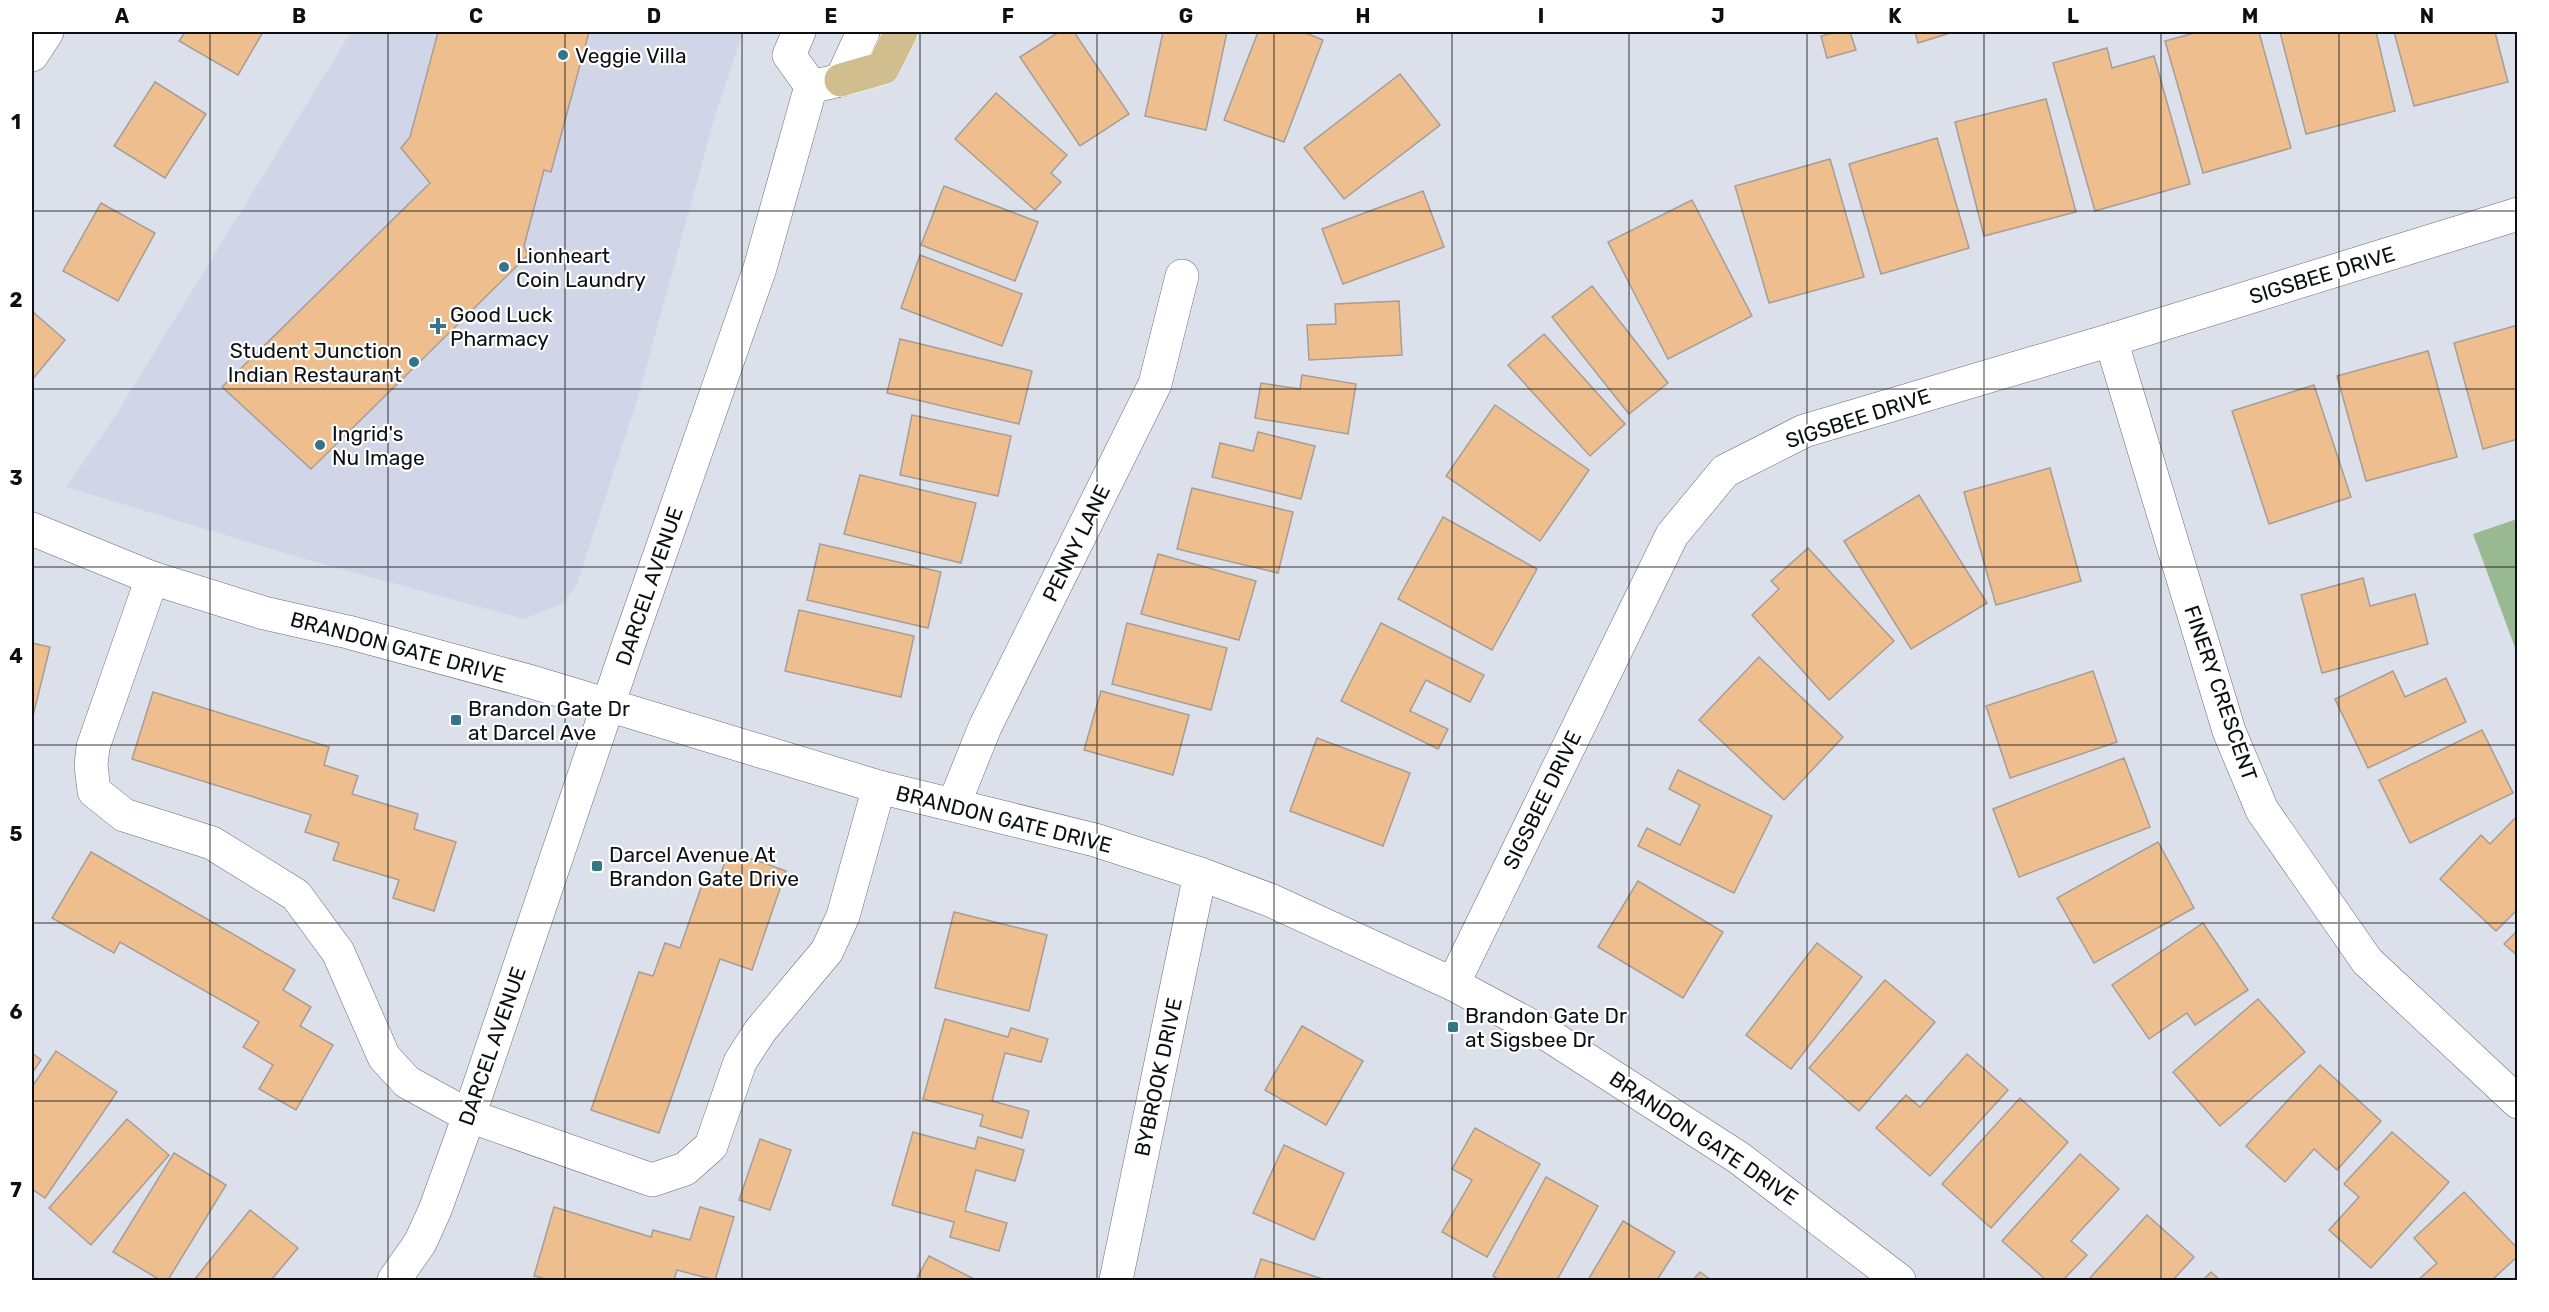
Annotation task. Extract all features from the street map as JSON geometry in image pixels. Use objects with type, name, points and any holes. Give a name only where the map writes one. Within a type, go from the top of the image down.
[{"type":"main road","points":[[826,83],[883,68],[901,32]]},
{"type":"street","points":[[32,54],[47,32]]},
{"type":"street","points":[[799,32],[789,55],[826,83]]},
{"type":"street","name":"DARCEL AVENUE","points":[[394,1281],[420,1243],[435,1210],[469,1116],[608,705],[826,83],[863,32]]},
{"type":"street","name":"SIGSBEE DRIVE","points":[[1453,984],[1672,535],[1725,471],[1804,431],[2111,340],[2517,214]]},
{"type":"street","name":"PENNY LANE","points":[[954,804],[985,727],[1155,384],[1182,276]]},
{"type":"street","name":"FINERY CRESCENT","points":[[2111,340],[2229,731],[2262,810],[2367,961],[2517,1102]]},
{"type":"street","name":"BRANDON GATE DRIVE","points":[[32,529],[152,578],[264,613],[348,632],[532,682],[879,787],[1095,840],[1200,874],[1270,900],[1453,984],[1550,1036],[1739,1158],[1899,1281]]},
{"type":"street","points":[[152,578],[93,747],[91,765],[94,791],[124,815],[212,843],[296,895],[338,952],[384,1057],[407,1082],[469,1116],[652,1180],[686,1169],[711,1146],[740,1062],[760,1031],[827,951],[843,916],[879,787]]},
{"type":"street","name":"BYBROOK DRIVE","points":[[1116,1281],[1200,874]]},
{"type":"shaded area","points":[[351,32],[743,32],[715,116],[638,397],[577,584],[563,603],[524,619],[301,558],[66,487],[116,415]]},
{"type":"green space","points":[[2518,519],[2517,653],[2473,534]]},
{"type":"building","points":[[185,32],[263,32],[238,75],[179,41]]},
{"type":"building","points":[[438,32],[589,32],[551,172],[544,170],[524,246],[528,255],[311,469],[222,387],[430,183],[401,148],[410,137]]},
{"type":"building","points":[[1059,32],[1074,32],[1129,114],[1080,146],[1020,57]]},
{"type":"building","points":[[1163,32],[1227,32],[1206,130],[1145,116]]},
{"type":"building","points":[[1258,32],[1303,32],[1323,40],[1284,142],[1224,120]]},
{"type":"building","points":[[1850,32],[1856,50],[1827,58],[1821,36]]},
{"type":"building","points":[[1915,32],[1946,32],[1947,34],[1918,43]]},
{"type":"building","points":[[2198,32],[2259,32],[2291,148],[2203,173],[2165,41]]},
{"type":"building","points":[[2280,32],[2376,32],[2395,111],[2306,134]]},
{"type":"building","points":[[2394,32],[2495,32],[2508,82],[2414,106]]},
{"type":"building","points":[[2107,48],[2112,68],[2154,56],[2190,184],[2095,211],[2053,63]]},
{"type":"building","points":[[1400,74],[1440,125],[1344,199],[1304,148]]},
{"type":"building","points":[[155,82],[206,114],[165,178],[114,146]]},
{"type":"building","points":[[996,93],[1067,155],[1051,173],[1061,182],[1035,210],[955,139]]},
{"type":"building","points":[[2046,99],[2076,212],[1984,236],[1955,122]]},
{"type":"building","points":[[1937,138],[1969,248],[1881,274],[1849,164]]},
{"type":"building","points":[[1830,159],[1864,277],[1769,303],[1735,186]]},
{"type":"building","points":[[944,186],[1038,222],[1015,281],[921,245]]},
{"type":"building","points":[[1423,191],[1444,247],[1343,284],[1322,229]]},
{"type":"building","points":[[1692,200],[1752,316],[1668,359],[1608,242]]},
{"type":"building","points":[[101,203],[155,233],[118,301],[63,271]]},
{"type":"building","points":[[920,255],[1022,294],[1002,346],[901,308]]},
{"type":"building","points":[[1592,286],[1668,383],[1629,414],[1552,317]]},
{"type":"building","points":[[1399,301],[1402,355],[1309,360],[1307,325],[1336,324],[1335,304]]},
{"type":"building","points":[[32,311],[65,340],[32,380]]},
{"type":"building","points":[[2518,325],[2518,439],[2483,449],[2454,343]]},
{"type":"building","points":[[1544,334],[1625,424],[1590,456],[1508,365]]},
{"type":"building","points":[[900,339],[1032,371],[1019,424],[887,393]]},
{"type":"building","points":[[2428,351],[2457,457],[2366,481],[2337,376]]},
{"type":"building","points":[[1302,375],[1356,384],[1348,434],[1255,418],[1261,383],[1300,389]]},
{"type":"building","points":[[2314,385],[2351,497],[2269,524],[2232,411]]},
{"type":"building","points":[[1495,405],[1589,470],[1540,541],[1446,476]]},
{"type":"building","points":[[912,415],[1011,436],[998,496],[900,475]]},
{"type":"building","points":[[1258,432],[1315,446],[1301,499],[1212,477],[1220,443],[1253,451]]},
{"type":"building","points":[[2050,468],[2081,581],[1996,605],[1964,492]]},
{"type":"building","points":[[860,475],[976,503],[961,563],[844,534]]},
{"type":"building","points":[[1192,488],[1293,512],[1278,573],[1177,549]]},
{"type":"building","points":[[1919,495],[1987,603],[1911,649],[1844,541]]},
{"type":"building","points":[[1443,517],[1537,569],[1492,650],[1398,599]]},
{"type":"building","points":[[820,544],[941,572],[928,628],[807,600]]},
{"type":"building","points":[[1808,548],[1894,641],[1829,700],[1752,615],[1779,589],[1771,581]]},
{"type":"building","points":[[1158,554],[1256,581],[1239,640],[1141,614]]},
{"type":"building","points":[[2363,578],[2370,606],[2415,594],[2428,644],[2322,673],[2301,595]]},
{"type":"building","points":[[799,610],[914,636],[901,697],[785,671]]},
{"type":"building","points":[[1127,623],[1227,648],[1211,710],[1112,684]]},
{"type":"building","points":[[1381,623],[1484,675],[1470,702],[1426,680],[1410,711],[1448,729],[1438,749],[1341,701]]},
{"type":"building","points":[[32,643],[50,647],[32,720]]},
{"type":"building","points":[[1759,657],[1843,737],[1784,800],[1699,720]]},
{"type":"building","points":[[2093,671],[2117,742],[2010,778],[1986,706]]},
{"type":"building","points":[[2393,671],[2405,697],[2446,678],[2466,722],[2368,768],[2335,699]]},
{"type":"building","points":[[1101,691],[1189,715],[1173,775],[1084,750]]},
{"type":"building","points":[[153,692],[329,747],[324,765],[358,776],[352,794],[418,814],[414,829],[456,842],[434,911],[393,898],[399,880],[333,860],[339,843],[305,832],[311,815],[132,759]]},
{"type":"building","points":[[2482,730],[2513,793],[2410,843],[2379,780]]},
{"type":"building","points":[[1317,738],[1410,773],[1383,846],[1290,811]]},
{"type":"building","points":[[2124,758],[2150,827],[2019,877],[1993,809]]},
{"type":"building","points":[[1678,770],[1772,816],[1734,893],[1638,846],[1647,828],[1680,845],[1700,805],[1669,789]]},
{"type":"building","points":[[2518,815],[2518,909],[2496,931],[2440,879],[2481,835],[2490,844]]},
{"type":"building","points":[[2158,842],[2194,908],[2094,963],[2057,898]]},
{"type":"building","points":[[729,851],[786,871],[752,970],[720,959],[659,1133],[591,1110],[639,972],[653,976],[665,943],[680,948],[703,882],[716,886]]},
{"type":"building","points":[[91,852],[295,970],[283,990],[311,1007],[300,1026],[333,1045],[296,1110],[259,1089],[273,1065],[243,1047],[259,1022],[120,942],[114,953],[52,918]]},
{"type":"building","points":[[1638,881],[1723,932],[1683,998],[1598,947]]},
{"type":"building","points":[[954,912],[1047,935],[1029,1011],[935,988]]},
{"type":"building","points":[[2203,923],[2248,990],[2195,1025],[2187,1013],[2149,1039],[2112,985]]},
{"type":"building","points":[[2518,930],[2518,956],[2504,944]]},
{"type":"building","points":[[1817,943],[1862,977],[1791,1069],[1746,1035]]},
{"type":"building","points":[[1885,980],[1935,1022],[1859,1111],[1809,1068]]},
{"type":"building","points":[[2258,999],[2305,1052],[2220,1126],[2173,1072]]},
{"type":"building","points":[[945,1019],[1008,1037],[1011,1028],[1048,1039],[1041,1062],[1005,1053],[992,1101],[1029,1111],[1022,1138],[980,1126],[983,1115],[923,1099]]},
{"type":"building","points":[[1302,1026],[1363,1061],[1326,1125],[1265,1090]]},
{"type":"building","points":[[56,1051],[117,1092],[45,1198],[32,1189],[32,1087]]},
{"type":"building","points":[[32,1053],[41,1060],[32,1073]]},
{"type":"building","points":[[1967,1054],[2008,1090],[1930,1176],[1876,1128],[1906,1095],[1920,1107]]},
{"type":"building","points":[[2320,1065],[2381,1121],[2337,1170],[2314,1149],[2285,1182],[2246,1146]]},
{"type":"building","points":[[2020,1098],[2068,1142],[1991,1228],[1942,1184]]},
{"type":"building","points":[[127,1119],[169,1155],[91,1245],[49,1208]]},
{"type":"building","points":[[1475,1128],[1540,1164],[1487,1257],[1442,1232],[1472,1180],[1452,1169]]},
{"type":"building","points":[[913,1132],[975,1149],[978,1137],[1024,1150],[1015,1181],[976,1170],[965,1211],[1007,1223],[999,1251],[950,1237],[954,1222],[892,1205]]},
{"type":"building","points":[[2392,1132],[2449,1182],[2371,1268],[2329,1230],[2359,1197],[2344,1184]]},
{"type":"building","points":[[760,1139],[791,1150],[770,1210],[739,1200]]},
{"type":"building","points":[[1284,1145],[1344,1173],[1314,1240],[1253,1213]]},
{"type":"building","points":[[174,1153],[226,1185],[168,1280],[160,1280],[113,1252]]},
{"type":"building","points":[[2080,1154],[2119,1189],[2071,1241],[2087,1255],[2063,1280],[2046,1280],[2002,1241]]},
{"type":"building","points":[[1546,1177],[1598,1206],[1557,1280],[1500,1280],[1493,1276]]},
{"type":"building","points":[[2464,1192],[2518,1249],[2518,1256],[2492,1280],[2418,1280],[2437,1263],[2414,1238]]},
{"type":"building","points":[[554,1207],[651,1237],[653,1230],[690,1240],[700,1207],[734,1217],[715,1280],[677,1270],[674,1280],[550,1280],[534,1276]]},
{"type":"building","points":[[250,1210],[298,1248],[271,1280],[194,1280]]},
{"type":"building","points":[[2147,1215],[2194,1257],[2173,1280],[2088,1280]]},
{"type":"building","points":[[1623,1221],[1675,1252],[1657,1280],[1588,1280]]},
{"type":"building","points":[[929,1256],[976,1280],[916,1280]]},
{"type":"building","points":[[1261,1259],[1326,1280],[1254,1280]]},
{"type":"building","points":[[1700,1272],[1711,1280],[1693,1280]]},
{"type":"building","points":[[2211,1272],[2220,1280],[2203,1280]]},
{"type":"place","name":"Veggie Villa","points":[[563,55]]},
{"type":"place","name":"Lionheart Coin Laundry","points":[[504,267]]},
{"type":"place","name":"Good Luck Pharmacy","points":[[438,326]]},
{"type":"place","name":"Student Junction Indian Restaurant","points":[[414,362]]},
{"type":"place","name":"Ingrid's Nu Image","points":[[320,445]]},
{"type":"place","name":"Brandon Gate Dr at Darcel Ave","points":[[456,720]]},
{"type":"place","name":"Darcel Avenue At Brandon Gate Drive","points":[[597,866]]},
{"type":"place","name":"Brandon Gate Dr at Sigsbee Dr","points":[[1453,1027]]}]
